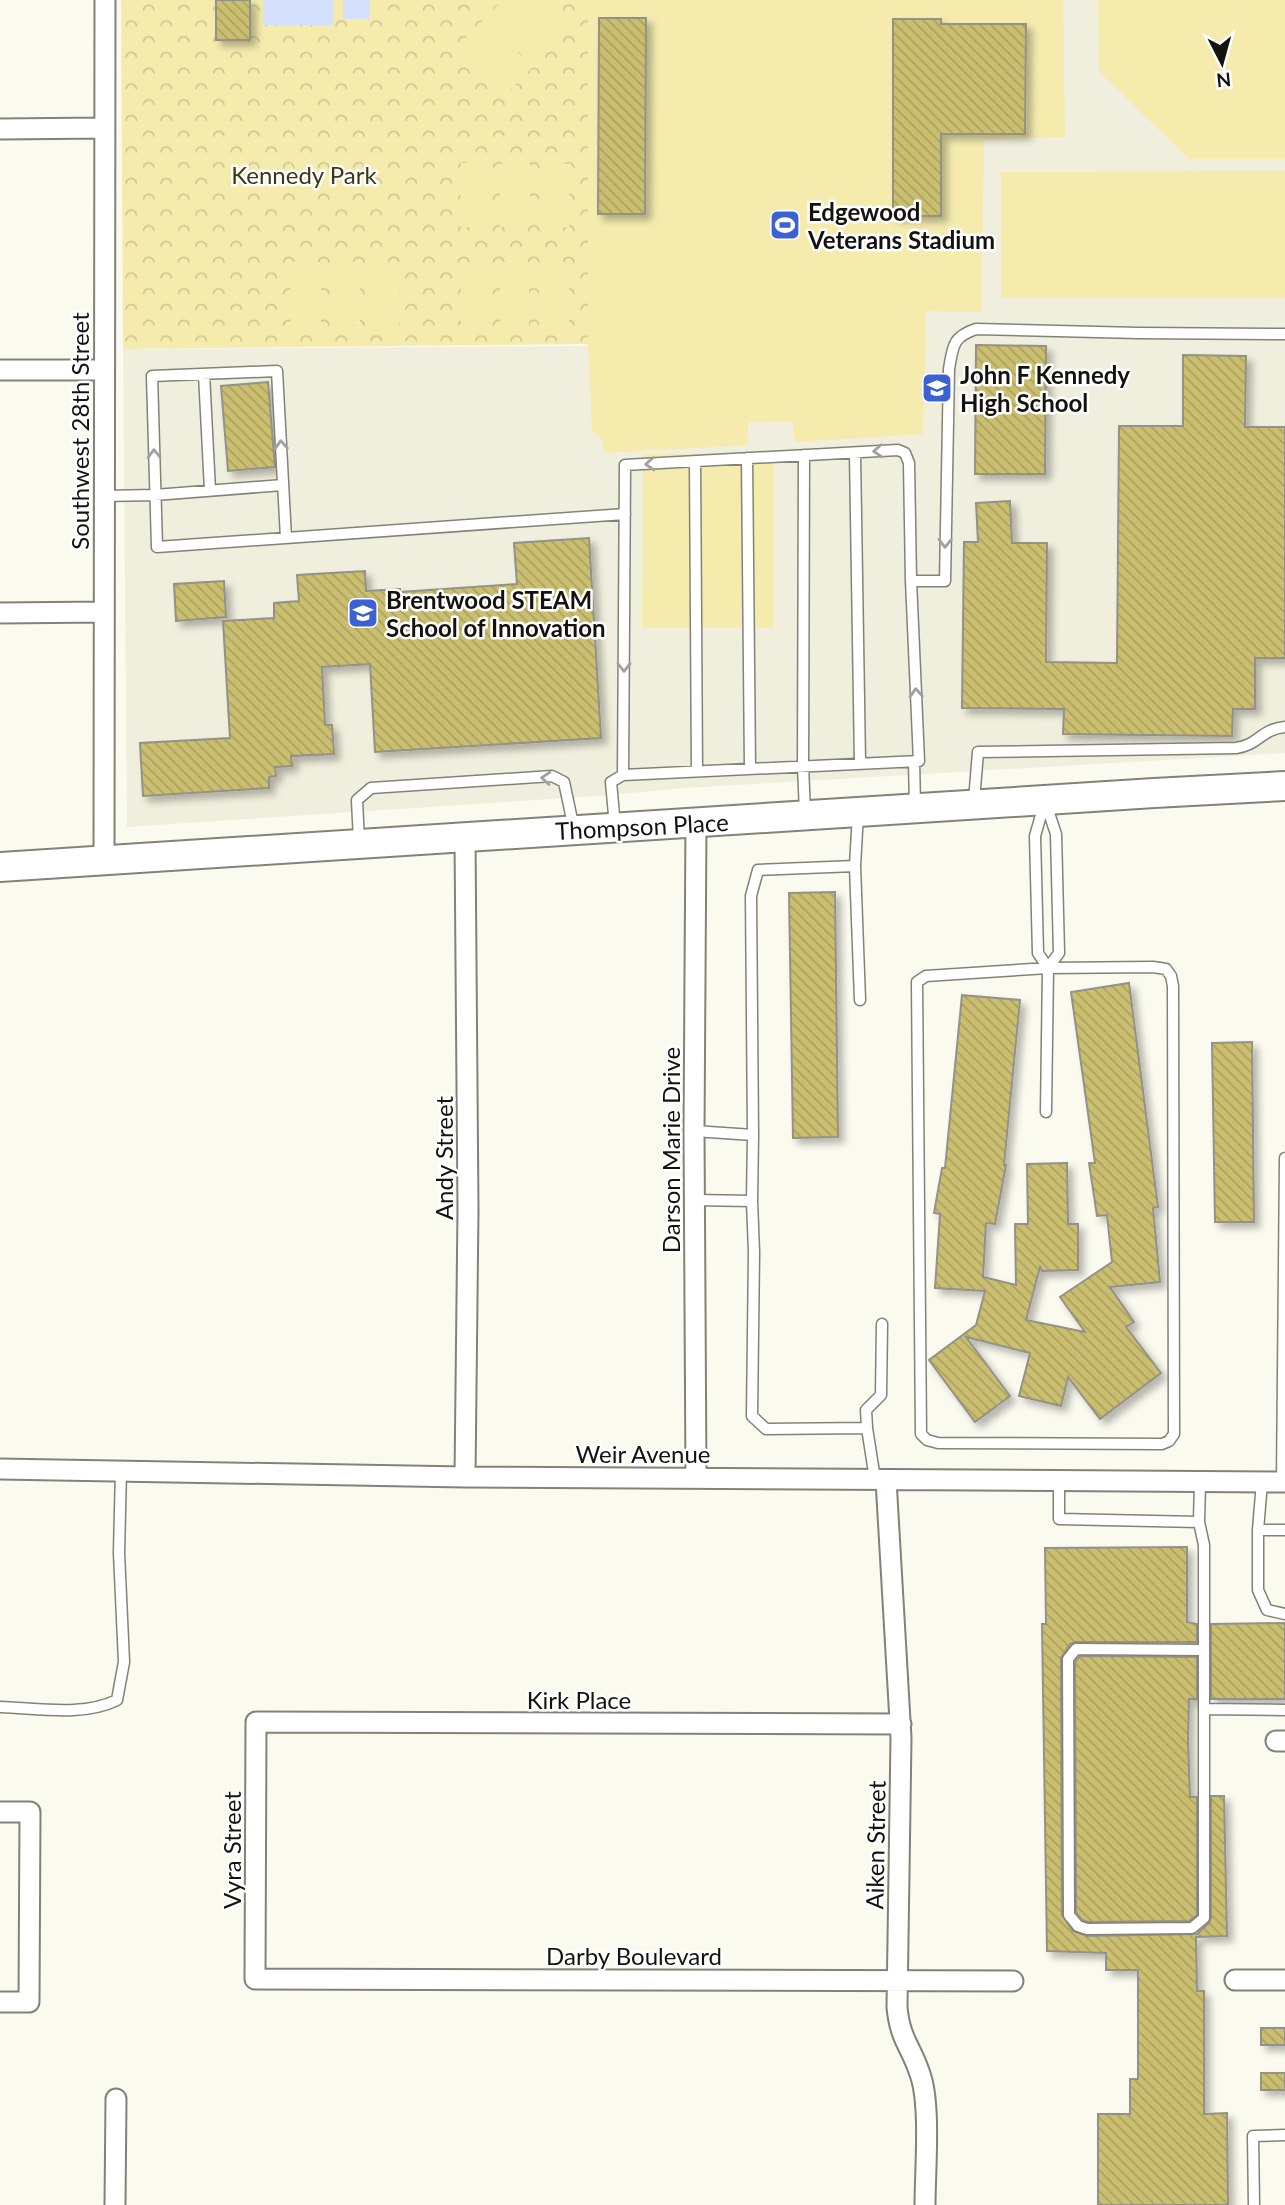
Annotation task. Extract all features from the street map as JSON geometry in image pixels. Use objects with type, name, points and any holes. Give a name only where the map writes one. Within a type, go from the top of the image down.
[{"type":"street","name":"Southwest 28th Street","points":[[104,861],[105,0]]},
{"type":"street","points":[[0,129],[104,128]]},
{"type":"street","points":[[0,370],[103,370]]},
{"type":"street","points":[[0,613],[103,612]]},
{"type":"street","name":"Thompson Place","points":[[0,867],[1285,786]]},
{"type":"street","name":"Darson Marie Drive","points":[[696,823],[696,1477]]},
{"type":"street","name":"Andy Street","points":[[466,838],[466,1477]]},
{"type":"street","name":"Weir Avenue","points":[[0,1469],[466,1477],[1284,1482]]},
{"type":"street","name":"Aiken Street","points":[[881,1480],[901,1724],[898,1979],[900,2033],[920,2074],[925,2097],[925,2205]]},
{"type":"street","name":"Kirk Place","points":[[256,1722],[901,1724]]},
{"type":"street","name":"Vyra Street","points":[[255,1979],[256,1722]]},
{"type":"street","points":[[0,1812],[30,1812],[29,2002],[0,2002]]},
{"type":"street","name":"Darby Boulevard","points":[[255,1979],[1013,1981]]},
{"type":"street","points":[[1236,1980],[1285,1980]]},
{"type":"street","points":[[115,2205],[116,2099]]},
{"type":"lane","points":[[911,581],[945,581],[949,369],[953,345],[962,334],[976,329],[1285,334]]},
{"type":"lane","points":[[286,538],[277,371],[152,376],[157,547],[286,538],[625,514]]},
{"type":"lane","points":[[204,374],[210,490]]},
{"type":"lane","points":[[623,775],[625,465],[898,450],[905,453],[909,463],[915,810]]},
{"type":"lane","points":[[855,453],[860,763]]},
{"type":"lane","points":[[804,455],[803,766],[806,817]]},
{"type":"lane","points":[[747,458],[750,769]]},
{"type":"lane","points":[[695,461],[697,771]]},
{"type":"lane","points":[[103,496],[155,495],[283,485]]},
{"type":"lane","points":[[974,805],[978,752],[1236,748],[1250,746],[1269,729],[1285,727]]},
{"type":"lane","points":[[615,827],[611,782],[623,775],[916,761]]},
{"type":"lane","points":[[359,844],[357,800],[371,788],[541,776],[552,776],[564,782],[574,830]]},
{"type":"lane","points":[[1045,801],[1035,835],[1038,953],[1048,968],[1046,1112]]},
{"type":"lane","points":[[1045,801],[1056,834],[1059,953],[1048,968],[926,976],[917,982],[921,1434],[927,1440],[938,1443],[1162,1444],[1174,1434],[1171,976],[1166,969],[1153,967],[1048,968]]},
{"type":"lane","points":[[858,813],[855,866],[860,1000]]},
{"type":"lane","points":[[855,866],[758,870],[751,896],[754,1252],[752,1416],[766,1429],[867,1428]]},
{"type":"lane","points":[[694,1131],[752,1135]]},
{"type":"lane","points":[[1284,1482],[1285,1158]]},
{"type":"lane","points":[[694,1200],[752,1201]]},
{"type":"lane","points":[[881,1480],[867,1428],[866,1410],[881,1395],[882,1324]]},
{"type":"lane","points":[[0,1707],[82,1709],[105,1706],[117,1700],[124,1662],[119,1553],[121,1470]]},
{"type":"lane","points":[[1059,1482],[1059,1519],[1199,1522]]},
{"type":"lane","points":[[1262,1482],[1258,1530],[1258,1590],[1267,1610],[1285,1614]]},
{"type":"lane","points":[[1199,1483],[1199,1522],[1204,1545],[1204,1650],[1204,1918],[1192,1928],[1087,1929],[1078,1926],[1069,1915],[1068,1659],[1076,1650],[1204,1650]]},
{"type":"lane","points":[[1258,1530],[1285,1530]]},
{"type":"lane","points":[[1204,1709],[1285,1710]]},
{"type":"lane","points":[[1254,2205],[1254,2136],[1285,2135]]},
{"type":"shaded area","name":"John F Kennedy High School","points":[[588,0],[1285,0],[1285,753],[685,788],[127,827],[123,349],[588,346]]},
{"type":"green space","name":"Kennedy Park","points":[[121,0],[588,0],[588,344],[123,349]]},
{"type":"green space","points":[[502,0],[540,0],[570,30],[541,59],[492,11]]},
{"type":"green space","name":"Edgewood Veterans Stadium","points":[[588,0],[1063,0],[1065,137],[984,140],[981,312],[926,311],[923,434],[795,442],[793,421],[748,422],[747,445],[604,453],[602,439],[592,430],[588,346]]},
{"type":"green space","points":[[1098,0],[1285,0],[1285,159],[1189,159],[1099,71]]},
{"type":"green space","points":[[484,19],[533,67],[504,96],[456,48]]},
{"type":"green space","points":[[461,163],[490,163],[490,227],[460,227]]},
{"type":"green space","points":[[540,163],[569,164],[569,227],[539,227]]},
{"type":"green space","points":[[500,164],[530,164],[530,227],[500,227]]},
{"type":"green space","points":[[1285,171],[1285,298],[1001,298],[1001,172]]},
{"type":"green space","points":[[291,262],[321,262],[321,326],[291,326]]},
{"type":"green space","points":[[331,262],[360,262],[360,325],[330,325]]},
{"type":"green space","points":[[370,262],[400,262],[399,326],[369,326]]},
{"type":"green space","points":[[461,262],[490,262],[490,326],[461,326]]},
{"type":"green space","points":[[500,262],[529,262],[529,326],[500,326]]},
{"type":"green space","points":[[539,262],[569,262],[569,326],[539,326]]},
{"type":"green space","points":[[643,454],[774,455],[774,628],[642,628]]},
{"type":"water","points":[[263,0],[334,0],[334,25],[263,25]]},
{"type":"water","points":[[343,0],[370,0],[370,19],[343,19]]},
{"type":"building","points":[[216,0],[250,0],[250,40],[216,40]]},
{"type":"building","points":[[599,18],[646,18],[645,214],[598,214]]},
{"type":"building","points":[[893,19],[941,19],[941,24],[1026,24],[1025,134],[941,134],[941,216],[893,216]]},
{"type":"building","points":[[976,345],[1046,346],[1045,474],[975,474]]},
{"type":"building","points":[[1183,355],[1246,356],[1245,427],[1285,427],[1285,658],[1255,658],[1255,709],[1233,709],[1232,736],[1063,734],[1064,709],[962,708],[964,542],[978,542],[976,503],[1010,501],[1012,543],[1047,543],[1046,662],[1117,663],[1119,426],[1183,426]]},
{"type":"building","points":[[268,382],[275,467],[228,471],[221,386]]},
{"type":"building","points":[[589,538],[601,738],[375,752],[370,664],[322,667],[325,725],[332,725],[334,754],[291,756],[292,766],[275,767],[276,776],[269,777],[269,788],[143,796],[140,743],[230,738],[223,621],[274,618],[274,603],[299,601],[297,575],[365,571],[366,591],[400,589],[400,592],[517,584],[514,543]]},
{"type":"building","points":[[224,581],[226,617],[176,621],[174,584]]},
{"type":"building","points":[[835,892],[838,1137],[793,1138],[789,893]]},
{"type":"building","points":[[1129,983],[1158,1207],[1153,1208],[1160,1282],[1110,1287],[1134,1322],[1126,1327],[1161,1373],[1100,1419],[1068,1377],[1061,1406],[1019,1396],[1030,1353],[966,1337],[1010,1396],[975,1422],[929,1360],[976,1325],[985,1291],[935,1288],[940,1214],[934,1213],[942,1168],[945,1168],[962,995],[1020,1000],[1006,1165],[995,1224],[986,1223],[983,1277],[1016,1285],[1015,1224],[1028,1224],[1027,1164],[1067,1163],[1068,1224],[1078,1224],[1078,1270],[1042,1271],[1040,1267],[1026,1320],[1085,1332],[1060,1297],[1112,1262],[1107,1215],[1097,1216],[1089,1163],[1095,1163],[1071,992]]},
{"type":"building","points":[[1252,1042],[1254,1222],[1215,1222],[1212,1043]]},
{"type":"building","points":[[1187,1547],[1187,1622],[1197,1624],[1197,1642],[1075,1642],[1070,1644],[1061,1658],[1062,1915],[1073,1931],[1087,1936],[1197,1934],[1211,1918],[1211,1796],[1224,1796],[1227,1936],[1196,1937],[1197,1991],[1204,1991],[1204,2114],[1227,2113],[1228,2205],[1098,2205],[1098,2114],[1130,2114],[1130,2079],[1138,2079],[1138,1970],[1106,1970],[1106,1953],[1047,1951],[1042,1624],[1046,1624],[1045,1548]]},
{"type":"building","points":[[1285,1623],[1285,1699],[1211,1699],[1211,1624]]},
{"type":"building","points":[[1080,1656],[1197,1657],[1197,1699],[1189,1699],[1188,1739],[1190,1797],[1197,1797],[1197,1915],[1189,1921],[1088,1922],[1082,1920],[1076,1912],[1075,1662]]},
{"type":"building","points":[[1261,2028],[1285,2028],[1285,2045],[1261,2045]]},
{"type":"building","points":[[1261,2073],[1285,2073],[1285,2090],[1261,2090]]},
{"type":"place","name":"Edgewood Veterans Stadium","points":[[785,225]]},
{"type":"place","name":"John F Kennedy High School","points":[[937,388]]},
{"type":"place","name":"Brentwood STEAM School of Innovation","points":[[363,613]]}]
